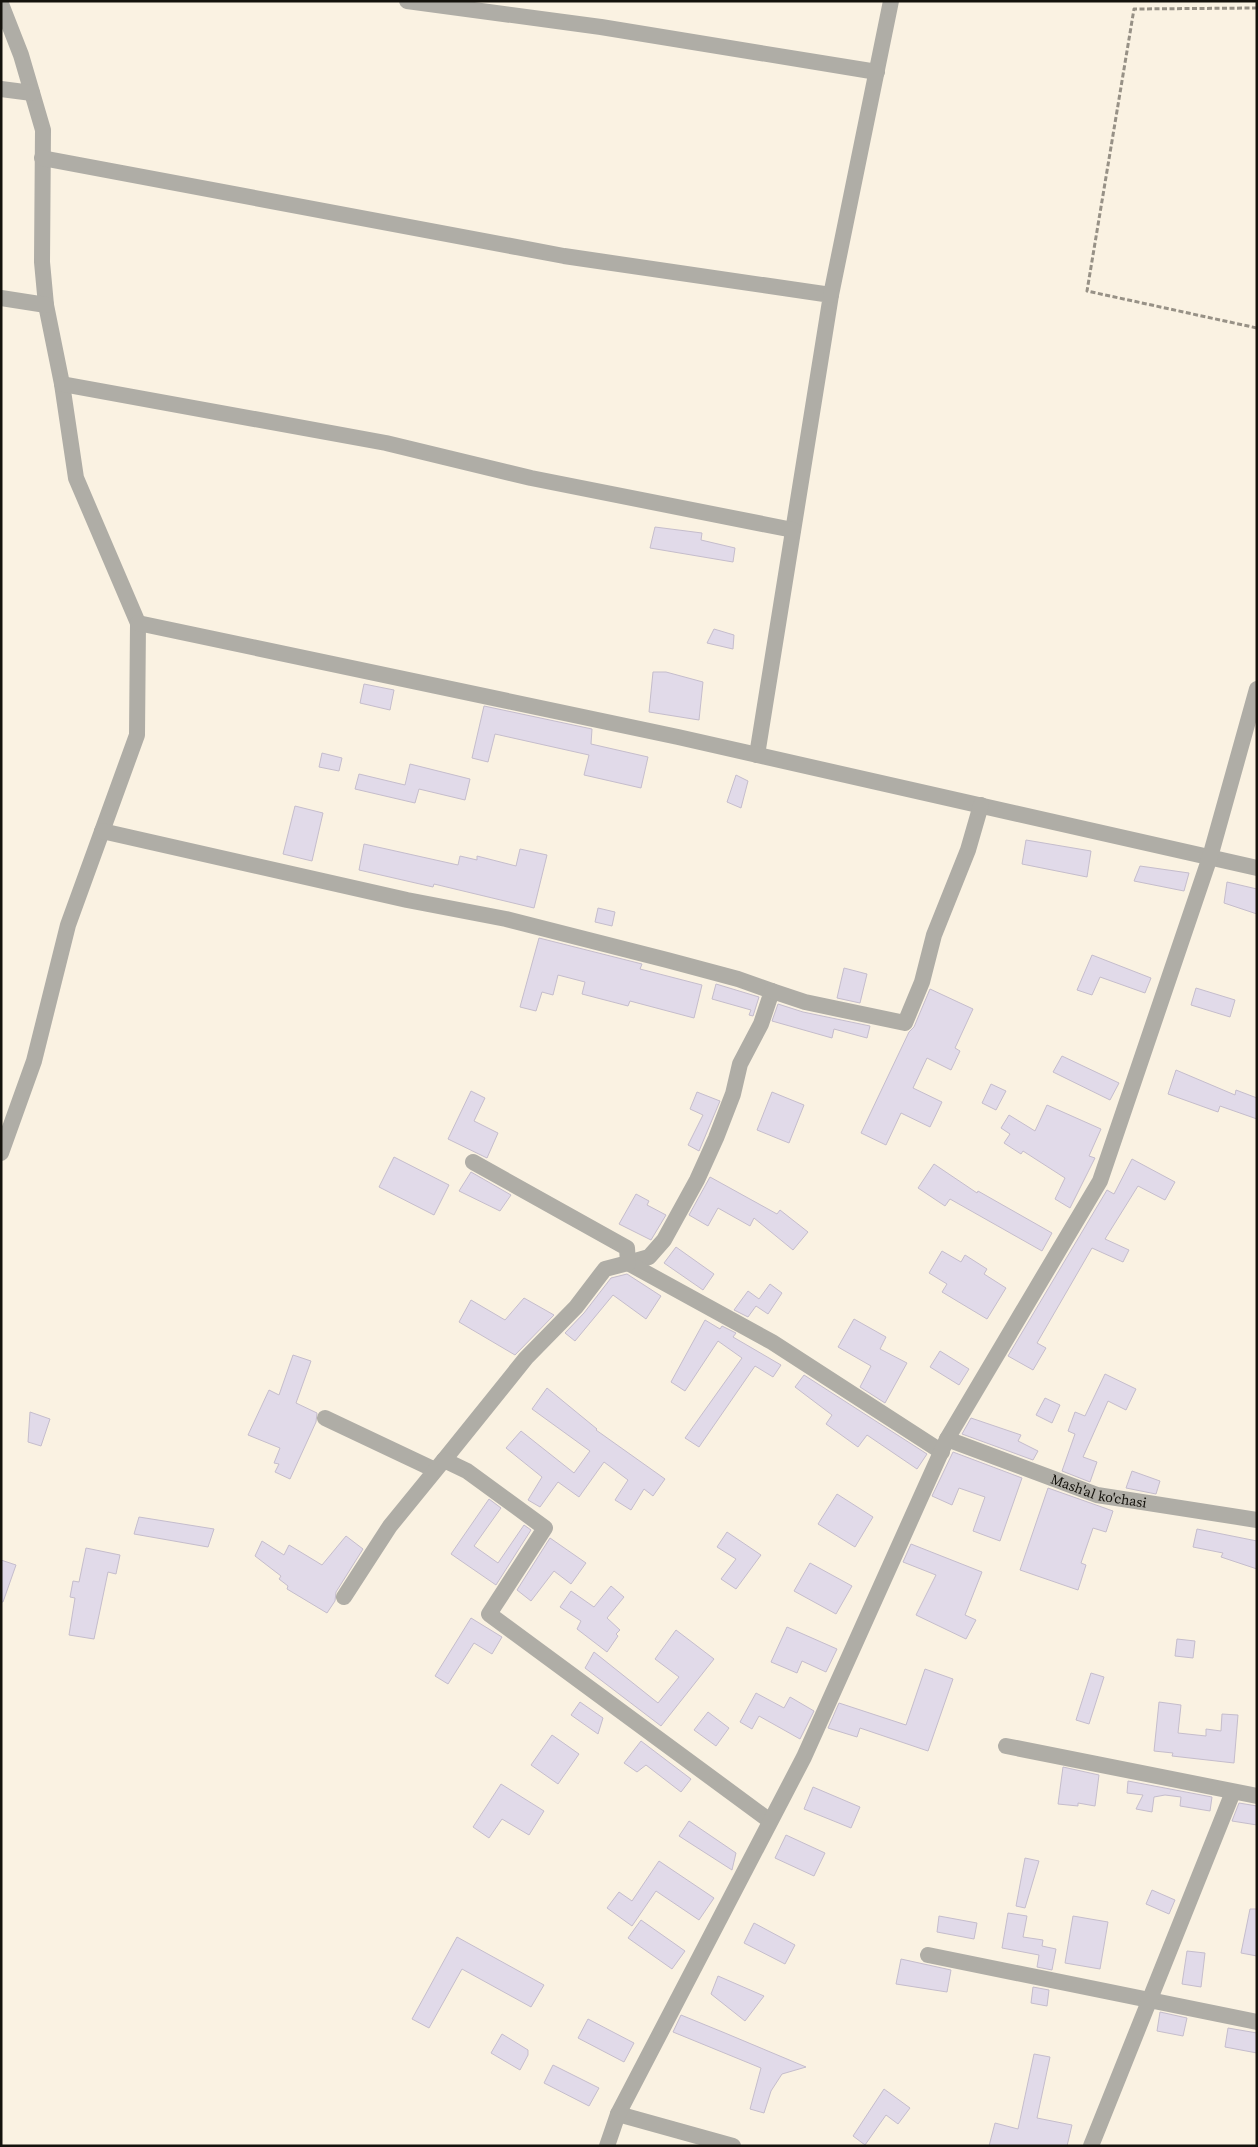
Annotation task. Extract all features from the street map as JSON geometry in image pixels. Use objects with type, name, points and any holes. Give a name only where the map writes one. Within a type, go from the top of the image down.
[{"type":"street","points":[[407,1],[601,27],[877,72]]},
{"type":"street","points":[[757,755],[831,295],[891,1]]},
{"type":"street","points":[[1,4],[21,55],[43,130],[42,262],[46,305],[62,384],[76,478],[138,623],[137,735],[68,925],[34,1061],[1,1154]]},
{"type":"street","points":[[1,89],[32,93]]},
{"type":"street","points":[[42,158],[564,256],[831,295]]},
{"type":"street","points":[[1,298],[46,305]]},
{"type":"street","points":[[62,384],[386,443],[531,478],[793,530]]},
{"type":"street","points":[[138,623],[757,755],[1257,868]]},
{"type":"street","points":[[606,2146],[618,2114],[804,1756],[944,1445],[1100,1181],[1210,857],[1257,690]]},
{"type":"street","points":[[102,831],[407,900],[506,919],[667,960],[805,1002],[905,1023],[922,982],[934,935],[968,850],[981,805]]},
{"type":"street","points":[[344,1597],[390,1526],[526,1358],[576,1307],[605,1269],[649,1257],[664,1240],[697,1180],[716,1138],[733,1094],[740,1064],[761,1024],[772,991]]},
{"type":"street","points":[[474,1162],[627,1248],[628,1263]]},
{"type":"street","name":"Mash'al ko'chasi","points":[[628,1263],[772,1342],[944,1445],[1097,1495],[1257,1520]]},
{"type":"street","points":[[326,1418],[440,1465],[467,1472],[545,1528],[489,1614],[770,1821]]},
{"type":"street","points":[[1006,1746],[1257,1796]]},
{"type":"street","points":[[1091,2146],[1233,1792]]},
{"type":"street","points":[[928,1955],[1257,2022]]},
{"type":"street","points":[[618,2114],[733,2146]]},
{"type":"path","points":[[1257,8],[1134,9],[1087,291],[1257,328]]},
{"type":"building","points":[[655,527],[702,533],[701,540],[735,548],[733,562],[650,548]]},
{"type":"building","points":[[714,629],[734,635],[733,649],[707,643]]},
{"type":"building","points":[[653,672],[666,672],[703,682],[699,720],[649,712]]},
{"type":"building","points":[[364,684],[394,690],[390,710],[360,703]]},
{"type":"building","points":[[484,706],[592,729],[591,744],[648,757],[641,788],[584,775],[589,755],[495,734],[488,762],[472,758]]},
{"type":"building","points":[[322,753],[342,758],[339,771],[319,767]]},
{"type":"building","points":[[410,764],[470,779],[465,800],[419,789],[415,803],[355,789],[359,774],[405,785]]},
{"type":"building","points":[[736,775],[748,781],[741,808],[727,802]]},
{"type":"building","points":[[295,806],[323,813],[312,861],[283,854]]},
{"type":"building","points":[[1026,840],[1091,851],[1087,877],[1022,864]]},
{"type":"building","points":[[364,844],[458,865],[460,856],[477,860],[477,856],[516,866],[520,849],[547,855],[534,908],[434,884],[433,887],[359,870]]},
{"type":"building","points":[[1140,866],[1189,873],[1184,891],[1134,881]]},
{"type":"building","points":[[1227,882],[1257,889],[1257,914],[1224,903]]},
{"type":"building","points":[[598,908],[615,912],[612,926],[595,922]]},
{"type":"building","points":[[539,938],[642,964],[640,969],[702,985],[694,1018],[630,1001],[628,1006],[582,994],[585,982],[558,975],[553,995],[542,992],[536,1011],[520,1007]]},
{"type":"building","points":[[1092,955],[1151,978],[1145,993],[1100,977],[1092,995],[1077,990]]},
{"type":"building","points":[[844,968],[867,974],[860,1003],[837,998]]},
{"type":"building","points":[[716,984],[759,997],[753,1016],[749,1015],[751,1010],[712,999]]},
{"type":"building","points":[[1196,988],[1235,1000],[1230,1017],[1191,1005]]},
{"type":"building","points":[[930,989],[973,1009],[955,1048],[960,1051],[951,1070],[927,1058],[913,1088],[942,1102],[930,1127],[901,1113],[886,1145],[861,1133],[909,1032],[914,1027]]},
{"type":"building","points":[[778,1004],[803,1012],[870,1026],[867,1038],[834,1029],[832,1038],[772,1021]]},
{"type":"building","points":[[1062,1056],[1119,1083],[1110,1100],[1053,1072]]},
{"type":"building","points":[[1176,1070],[1235,1095],[1236,1090],[1257,1098],[1257,1119],[1220,1106],[1218,1112],[1168,1094]]},
{"type":"building","points":[[991,1084],[1006,1091],[996,1110],[982,1103]]},
{"type":"building","points":[[471,1091],[485,1098],[474,1121],[498,1133],[487,1158],[448,1139]]},
{"type":"building","points":[[697,1092],[720,1101],[699,1151],[688,1145],[703,1115],[690,1109]]},
{"type":"building","points":[[772,1092],[804,1105],[789,1143],[757,1130]]},
{"type":"building","points":[[1047,1105],[1101,1129],[1089,1156],[1095,1158],[1070,1208],[1055,1199],[1065,1178],[1023,1151],[1021,1154],[1004,1143],[1010,1134],[1001,1128],[1009,1115],[1035,1131]]},
{"type":"building","points":[[394,1157],[449,1185],[434,1215],[379,1187]]},
{"type":"building","points":[[1132,1159],[1175,1182],[1165,1200],[1138,1186],[1105,1239],[1129,1250],[1123,1262],[1092,1248],[1037,1343],[1046,1348],[1033,1370],[1008,1356],[1107,1190],[1114,1194]]},
{"type":"building","points":[[934,1164],[977,1193],[978,1191],[1052,1233],[1042,1251],[950,1199],[945,1206],[918,1188]]},
{"type":"building","points":[[471,1172],[511,1195],[500,1211],[459,1191]]},
{"type":"building","points":[[710,1177],[777,1214],[780,1210],[808,1232],[793,1250],[754,1218],[750,1226],[718,1208],[708,1226],[689,1215]]},
{"type":"building","points":[[636,1194],[649,1201],[647,1205],[666,1215],[651,1240],[619,1224]]},
{"type":"building","points":[[676,1247],[714,1274],[703,1290],[664,1263]]},
{"type":"building","points":[[942,1251],[961,1262],[965,1255],[987,1269],[984,1274],[1006,1288],[987,1319],[942,1292],[947,1284],[929,1273]]},
{"type":"building","points":[[627,1274],[661,1296],[646,1319],[613,1295],[575,1341],[565,1333],[584,1313],[611,1278]]},
{"type":"building","points":[[770,1284],[782,1293],[768,1314],[756,1306],[748,1317],[734,1310],[748,1291],[759,1299]]},
{"type":"building","points":[[524,1298],[554,1315],[515,1355],[459,1322],[471,1300],[505,1320]]},
{"type":"building","points":[[854,1319],[886,1337],[880,1349],[907,1363],[885,1403],[860,1387],[871,1366],[838,1347]]},
{"type":"building","points":[[705,1320],[720,1329],[722,1326],[736,1333],[733,1337],[781,1365],[773,1377],[755,1366],[699,1447],[685,1438],[742,1358],[718,1341],[685,1391],[671,1382]]},
{"type":"building","points":[[940,1351],[969,1369],[959,1385],[930,1367]]},
{"type":"building","points":[[293,1355],[311,1361],[296,1403],[317,1413],[316,1422],[290,1479],[275,1472],[279,1464],[274,1463],[280,1448],[248,1435],[269,1390],[279,1395]]},
{"type":"building","points":[[1105,1374],[1136,1389],[1126,1410],[1108,1401],[1083,1457],[1097,1462],[1090,1482],[1062,1471],[1075,1434],[1068,1431],[1075,1412],[1085,1416]]},
{"type":"building","points":[[804,1375],[927,1454],[917,1469],[867,1435],[858,1447],[826,1424],[832,1415],[795,1387]]},
{"type":"building","points":[[547,1388],[596,1430],[665,1479],[653,1496],[644,1489],[631,1510],[615,1500],[628,1480],[604,1462],[579,1497],[558,1482],[540,1507],[528,1500],[542,1477],[506,1448],[521,1431],[574,1473],[590,1451],[532,1409]]},
{"type":"building","points":[[1045,1398],[1060,1405],[1052,1423],[1036,1415]]},
{"type":"building","points":[[30,1412],[50,1419],[41,1446],[28,1442]]},
{"type":"building","points":[[971,1418],[1021,1435],[1018,1441],[1038,1451],[1033,1460],[962,1434]]},
{"type":"building","points":[[953,1452],[1022,1478],[1000,1541],[973,1531],[985,1497],[959,1488],[952,1505],[932,1496]]},
{"type":"building","points":[[1132,1471],[1160,1481],[1156,1494],[1126,1488]]},
{"type":"building","points":[[1048,1488],[1113,1511],[1106,1532],[1093,1528],[1081,1563],[1086,1565],[1078,1590],[1020,1570]]},
{"type":"building","points":[[837,1494],[873,1517],[855,1547],[818,1524]]},
{"type":"building","points":[[489,1499],[501,1508],[474,1546],[498,1563],[524,1525],[531,1530],[496,1585],[451,1554]]},
{"type":"building","points":[[139,1517],[214,1529],[208,1547],[134,1534]]},
{"type":"building","points":[[1197,1529],[1257,1541],[1257,1569],[1221,1557],[1223,1553],[1193,1547]]},
{"type":"building","points":[[727,1532],[761,1555],[736,1589],[721,1579],[736,1559],[717,1547]]},
{"type":"building","points":[[346,1536],[363,1549],[336,1592],[335,1601],[327,1613],[287,1589],[288,1586],[279,1579],[281,1576],[255,1556],[262,1541],[284,1555],[289,1545],[322,1565]]},
{"type":"building","points":[[550,1538],[586,1563],[571,1584],[554,1571],[531,1601],[517,1590]]},
{"type":"building","points":[[911,1544],[982,1572],[965,1615],[976,1620],[966,1639],[916,1615],[936,1575],[903,1562]]},
{"type":"building","points":[[86,1548],[120,1555],[116,1574],[108,1572],[94,1639],[69,1635],[75,1598],[70,1597],[73,1581],[79,1582]]},
{"type":"building","points":[[1,1560],[16,1565],[3,1602],[1,1602]]},
{"type":"building","points":[[810,1563],[852,1586],[836,1614],[794,1591]]},
{"type":"building","points":[[611,1586],[624,1597],[607,1618],[620,1630],[607,1652],[577,1629],[581,1621],[560,1607],[571,1591],[594,1607]]},
{"type":"building","points":[[471,1618],[502,1637],[492,1654],[474,1643],[448,1684],[435,1676]]},
{"type":"building","points":[[787,1627],[837,1649],[826,1672],[802,1661],[797,1673],[771,1662]]},
{"type":"building","points":[[676,1630],[714,1659],[661,1726],[585,1668],[594,1652],[658,1703],[679,1677],[655,1659]]},
{"type":"building","points":[[1177,1639],[1195,1641],[1193,1658],[1175,1656]]},
{"type":"building","points":[[925,1669],[953,1679],[928,1751],[860,1728],[857,1737],[828,1728],[839,1703],[906,1725]]},
{"type":"building","points":[[1091,1673],[1104,1677],[1089,1724],[1076,1720]]},
{"type":"building","points":[[756,1693],[784,1708],[790,1697],[814,1711],[800,1739],[759,1716],[752,1729],[740,1722]]},
{"type":"building","points":[[580,1702],[603,1718],[598,1734],[571,1715]]},
{"type":"building","points":[[1159,1702],[1181,1705],[1178,1733],[1206,1736],[1206,1729],[1221,1731],[1222,1714],[1238,1715],[1234,1763],[1172,1756],[1173,1753],[1154,1751]]},
{"type":"building","points":[[708,1712],[729,1728],[716,1746],[694,1730]]},
{"type":"building","points":[[552,1735],[579,1754],[558,1784],[531,1765]]},
{"type":"building","points":[[641,1741],[691,1779],[681,1792],[646,1765],[637,1772],[624,1763]]},
{"type":"building","points":[[1063,1767],[1099,1775],[1095,1806],[1078,1803],[1078,1806],[1058,1804]]},
{"type":"building","points":[[1128,1781],[1212,1797],[1210,1811],[1180,1806],[1181,1797],[1165,1795],[1154,1797],[1152,1812],[1136,1809],[1143,1795],[1127,1793]]},
{"type":"building","points":[[501,1784],[544,1811],[529,1835],[502,1819],[489,1838],[473,1827]]},
{"type":"building","points":[[813,1787],[860,1807],[851,1828],[804,1809]]},
{"type":"building","points":[[1239,1803],[1257,1806],[1257,1825],[1232,1821]]},
{"type":"building","points":[[689,1821],[736,1853],[732,1870],[679,1836]]},
{"type":"building","points":[[786,1835],[825,1853],[814,1876],[775,1858]]},
{"type":"building","points":[[1025,1858],[1039,1861],[1025,1908],[1016,1906]]},
{"type":"building","points":[[659,1861],[714,1898],[699,1920],[656,1891],[632,1926],[607,1908],[619,1892],[632,1901]]},
{"type":"building","points":[[1152,1890],[1175,1900],[1169,1914],[1146,1904]]},
{"type":"building","points":[[1250,1909],[1257,1909],[1257,1956],[1241,1953]]},
{"type":"building","points":[[1008,1913],[1027,1916],[1023,1937],[1043,1940],[1042,1946],[1056,1949],[1052,1970],[1037,1967],[1039,1955],[1002,1948]]},
{"type":"building","points":[[939,1916],[977,1923],[974,1939],[937,1932]]},
{"type":"building","points":[[1073,1916],[1108,1922],[1100,1969],[1065,1963]]},
{"type":"building","points":[[641,1920],[685,1951],[672,1969],[628,1938]]},
{"type":"building","points":[[754,1923],[795,1945],[785,1964],[744,1943]]},
{"type":"building","points":[[457,1937],[544,1985],[531,2007],[462,1969],[429,2028],[412,2019]]},
{"type":"building","points":[[1187,1951],[1205,1953],[1201,1987],[1182,1984]]},
{"type":"building","points":[[901,1959],[951,1970],[947,1992],[896,1984]]},
{"type":"building","points":[[718,1976],[764,1996],[745,2021],[711,1994]]},
{"type":"building","points":[[1033,1987],[1049,1990],[1047,2006],[1031,2003]]},
{"type":"building","points":[[1160,2012],[1187,2018],[1183,2036],[1157,2031]]},
{"type":"building","points":[[681,2015],[806,2067],[782,2074],[771,2091],[764,2113],[750,2109],[761,2068],[673,2032]]},
{"type":"building","points":[[588,2019],[634,2043],[624,2062],[578,2038]]},
{"type":"building","points":[[1228,2028],[1257,2033],[1257,2053],[1225,2047]]},
{"type":"building","points":[[502,2034],[528,2050],[528,2055],[520,2070],[491,2053]]},
{"type":"building","points":[[1034,2054],[1050,2057],[1037,2118],[1072,2125],[1067,2146],[989,2146],[995,2123],[1018,2129]]},
{"type":"building","points":[[553,2065],[599,2088],[589,2106],[544,2083]]},
{"type":"building","points":[[884,2089],[910,2108],[898,2124],[886,2115],[865,2145],[853,2136]]}]
